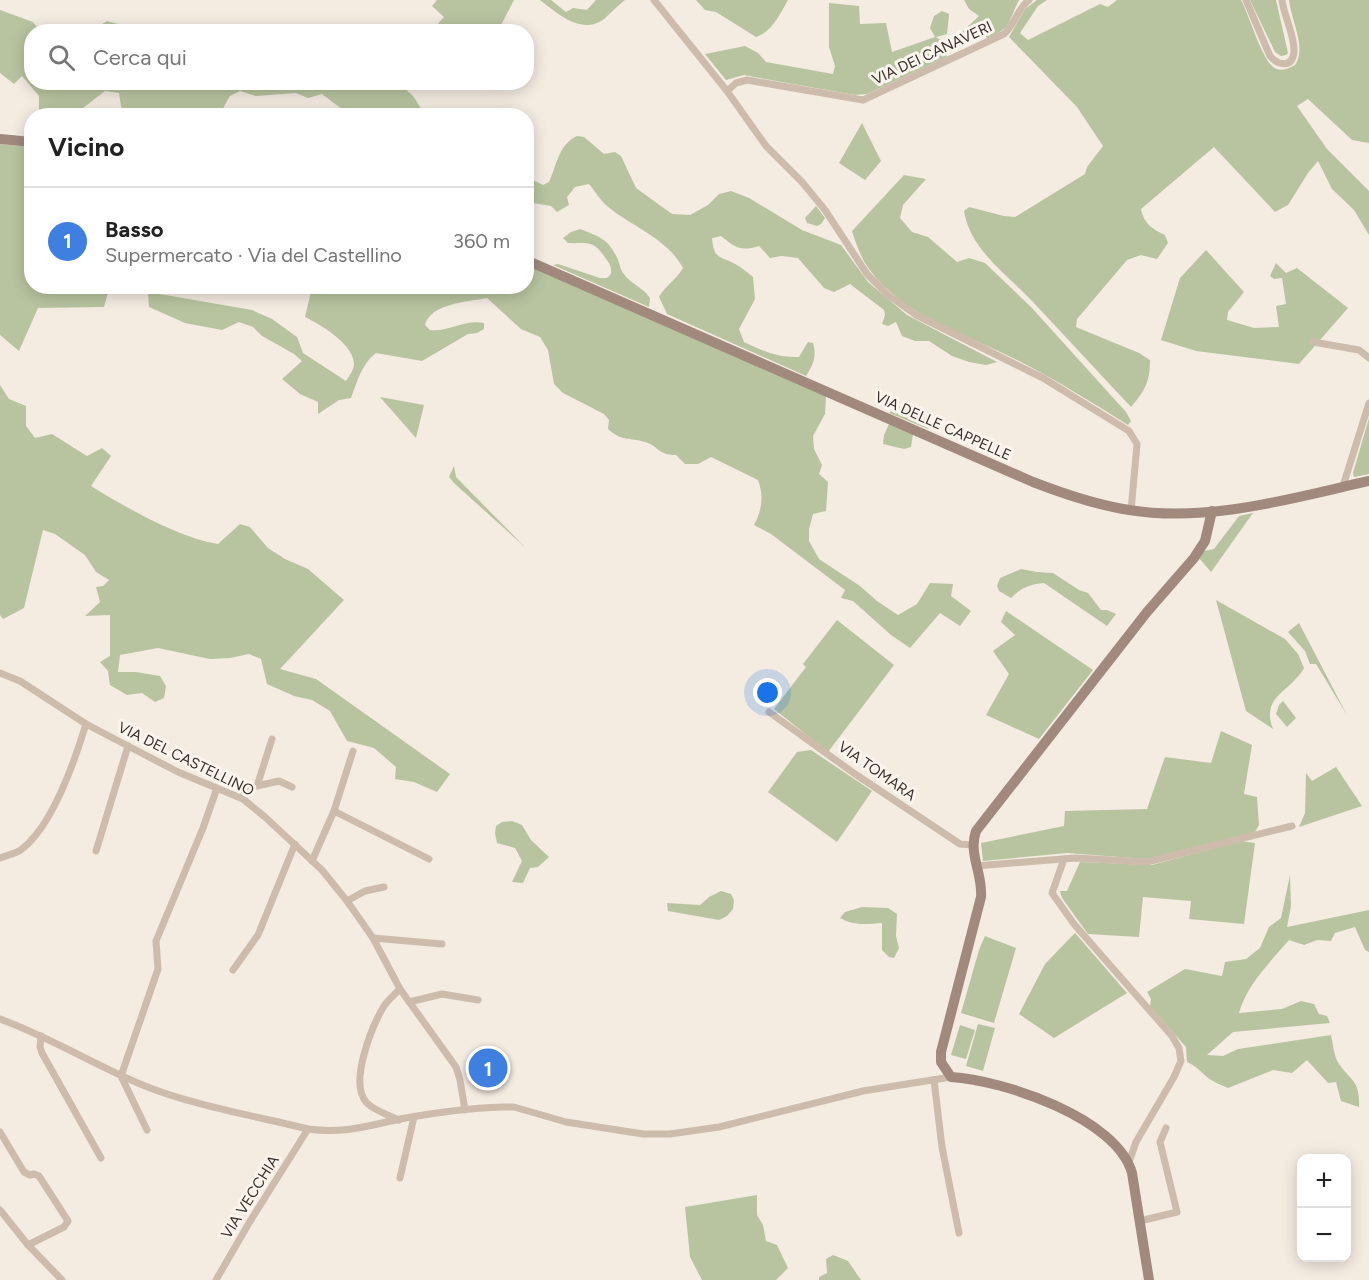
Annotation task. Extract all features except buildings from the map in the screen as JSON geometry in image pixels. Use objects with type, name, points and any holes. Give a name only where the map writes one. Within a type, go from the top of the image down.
[{"type":"street","points":[[654,0],[727,92],[766,146],[802,182],[825,210],[867,274],[888,295],[916,315],[1043,378],[1129,431],[1137,444],[1131,511]]},
{"type":"street","points":[[1246,0],[1270,56],[1276,63],[1283,64],[1289,62],[1294,55],[1282,0]]},
{"type":"street","name":"VIA DEI CANAVERI","points":[[727,92],[735,83],[747,80],[863,100],[1004,34],[1012,27],[1025,2]]},
{"type":"street","points":[[0,139],[24,141]]},
{"type":"street","name":"VIA DELLE CAPPELLE","points":[[534,264],[1033,482],[1099,504],[1131,511],[1212,512],[1369,481]]},
{"type":"street","points":[[1313,342],[1359,350],[1369,358]]},
{"type":"street","points":[[1343,486],[1369,403]]},
{"type":"street","points":[[951,1077],[941,1062],[941,1052],[981,897],[981,886],[972,845],[976,831],[1148,612],[1194,558],[1205,541],[1212,512]]},
{"type":"street","name":"VIA DEL CASTELLINO","points":[[0,673],[20,681],[86,724],[178,772],[237,796],[257,810],[295,844],[347,902],[373,938],[400,989],[456,1068],[467,1110]]},
{"type":"street","name":"VIA TOMARA","points":[[769,712],[855,774],[960,844],[972,845]]},
{"type":"street","points":[[0,858],[22,849],[46,817],[68,778],[86,724]]},
{"type":"street","points":[[257,786],[272,739]]},
{"type":"street","points":[[96,851],[128,746]]},
{"type":"street","points":[[312,861],[334,811],[353,751]]},
{"type":"street","points":[[237,796],[243,789],[279,781],[292,787]]},
{"type":"street","points":[[147,1130],[121,1076],[158,969],[156,941],[203,828],[217,788]]},
{"type":"street","points":[[334,811],[429,859]]},
{"type":"street","points":[[976,866],[1083,858],[1147,862],[1292,826]]},
{"type":"street","points":[[233,970],[258,935],[295,844]]},
{"type":"street","points":[[1064,859],[1052,893],[1074,924],[1172,1036],[1181,1054],[1178,1069],[1136,1142],[1129,1162]]},
{"type":"street","points":[[347,902],[365,891],[384,887]]},
{"type":"street","points":[[373,938],[442,944]]},
{"type":"street","points":[[399,1119],[376,1109],[365,1101],[361,1094],[359,1080],[362,1059],[381,1012],[400,989]]},
{"type":"street","points":[[409,1002],[442,994],[478,1000]]},
{"type":"street","points":[[0,1019],[41,1036],[121,1076],[177,1097],[308,1129],[345,1131],[399,1119],[467,1110],[514,1107],[566,1122],[643,1134],[670,1134],[720,1127],[863,1090],[951,1077],[972,1080],[1011,1089],[1078,1117],[1109,1138],[1129,1162],[1149,1280]]},
{"type":"street","points":[[41,1036],[42,1053],[101,1158]]},
{"type":"street","points":[[934,1080],[942,1147],[959,1233]]},
{"type":"street","points":[[400,1178],[414,1117]]},
{"type":"street","points":[[1140,1221],[1177,1212],[1160,1142],[1166,1128]]},
{"type":"street","name":"VIA VECCHIA","points":[[216,1280],[308,1129]]},
{"type":"street","points":[[0,1132],[24,1172],[39,1176],[67,1218],[67,1224],[64,1227],[28,1245]]},
{"type":"street","points":[[0,1210],[28,1245],[62,1280]]},
{"type":"green space","points":[[437,0],[514,0],[502,24],[438,24],[444,17],[432,6]]},
{"type":"green space","points":[[540,0],[551,0],[566,12],[573,8],[587,10],[596,0],[625,0],[604,19],[596,24],[587,25],[570,21]]},
{"type":"green space","points":[[696,0],[788,0],[771,27],[756,37],[716,12],[705,10]]},
{"type":"green space","points":[[964,0],[1019,0],[1006,26],[989,38],[962,32],[979,16],[969,9]]},
{"type":"green space","points":[[1037,0],[1047,0],[1038,6],[1020,33],[1028,40],[1100,4],[1108,7],[1117,0],[1241,0],[1268,61],[1272,66],[1281,70],[1295,65],[1299,50],[1289,0],[1369,0],[1369,143],[1352,140],[1308,99],[1297,106],[1327,149],[1369,191],[1369,235],[1354,210],[1332,189],[1318,161],[1288,205],[1275,212],[1214,147],[1141,209],[1146,222],[1165,235],[1168,243],[1157,259],[1141,255],[1127,260],[1077,319],[1076,327],[1139,353],[1150,360],[1146,385],[1131,407],[1033,302],[991,261],[974,238],[964,211],[969,207],[1015,217],[1085,174],[1087,167],[1103,146],[1077,107],[1009,37],[1025,9]]},
{"type":"green space","points":[[1250,0],[1276,0],[1288,53],[1286,55],[1281,56],[1275,52]]},
{"type":"green space","points":[[829,3],[859,6],[860,24],[886,23],[892,52],[935,37],[930,28],[934,16],[942,11],[949,14],[947,34],[936,37],[942,41],[947,57],[867,94],[855,95],[744,75],[726,80],[705,54],[745,46],[758,53],[766,62],[833,74],[835,66],[829,47]]},
{"type":"green space","points":[[0,10],[35,24],[24,24],[24,78],[22,76],[14,84],[0,73]]},
{"type":"green space","points":[[107,21],[118,24],[102,24]]},
{"type":"green space","points":[[34,90],[406,90],[422,108],[342,108],[322,94],[308,98],[296,93],[256,96],[240,91],[230,96],[223,108],[122,108],[119,93],[105,91],[83,108],[39,108],[39,96]]},
{"type":"green space","points":[[862,123],[881,161],[865,180],[839,163]]},
{"type":"green space","points":[[577,136],[584,137],[604,154],[615,152],[621,156],[636,188],[672,214],[690,215],[708,205],[719,194],[731,191],[749,198],[802,230],[841,245],[868,282],[907,315],[997,362],[986,365],[969,362],[952,356],[929,341],[915,341],[902,336],[896,322],[888,326],[882,324],[884,310],[850,284],[834,292],[824,288],[798,258],[782,256],[770,258],[759,246],[747,249],[738,247],[721,236],[712,238],[716,254],[753,277],[755,299],[739,329],[744,342],[771,353],[791,357],[799,357],[808,342],[813,343],[814,360],[806,376],[667,314],[659,297],[683,268],[659,241],[607,206],[589,184],[575,187],[567,197],[569,205],[557,212],[551,206],[534,203],[534,180],[543,185],[549,182],[562,150]]},
{"type":"green space","points":[[0,144],[24,146],[24,294],[108,294],[104,307],[38,308],[19,351],[0,335]]},
{"type":"green space","points":[[904,175],[926,179],[903,205],[900,218],[912,232],[928,237],[957,262],[969,258],[985,263],[1031,307],[1126,412],[1131,421],[1128,425],[1035,369],[919,313],[884,286],[869,269],[852,231]]},
{"type":"green space","points":[[816,206],[825,218],[817,226],[807,223],[805,218]]},
{"type":"green space","points":[[580,229],[598,237],[611,247],[626,277],[650,298],[649,307],[553,265],[558,264],[600,278],[607,278],[611,274],[609,264],[596,247],[588,243],[568,243],[563,238]]},
{"type":"green space","points":[[1206,250],[1244,292],[1228,312],[1227,320],[1254,328],[1279,327],[1276,306],[1286,304],[1282,278],[1274,279],[1270,276],[1276,263],[1286,273],[1297,268],[1348,308],[1299,364],[1196,351],[1161,340],[1180,278]]},
{"type":"green space","points":[[534,268],[826,396],[825,414],[813,436],[814,449],[822,465],[819,474],[828,482],[826,511],[813,514],[809,529],[809,541],[819,559],[898,615],[917,604],[930,583],[953,584],[951,596],[971,611],[960,626],[940,613],[910,648],[891,635],[853,601],[841,598],[845,590],[771,534],[754,525],[761,503],[758,480],[711,457],[698,464],[685,464],[676,455],[665,454],[650,444],[622,438],[613,433],[608,429],[609,420],[604,414],[563,393],[554,384],[548,350],[540,337],[521,329],[487,298],[442,308],[429,318],[425,325],[430,330],[437,330],[477,322],[484,323],[484,329],[468,334],[422,361],[376,353],[364,367],[351,398],[339,400],[318,414],[318,402],[300,394],[282,379],[302,361],[294,354],[262,336],[253,327],[239,322],[222,330],[185,323],[149,307],[148,294],[252,310],[272,319],[297,337],[303,353],[346,381],[353,370],[354,363],[348,348],[335,336],[305,317],[310,294],[534,294]]},
{"type":"green space","points":[[0,385],[9,399],[26,406],[26,426],[35,438],[52,434],[87,456],[102,448],[111,456],[91,486],[153,521],[203,541],[218,544],[240,524],[250,527],[268,548],[285,559],[308,569],[344,600],[280,669],[316,679],[450,774],[437,792],[414,782],[395,779],[396,767],[374,748],[347,741],[330,711],[312,700],[294,696],[267,684],[261,659],[249,654],[210,659],[158,648],[120,655],[118,672],[160,676],[166,686],[164,698],[155,702],[142,693],[127,695],[110,685],[108,671],[100,662],[110,656],[110,615],[85,616],[100,602],[96,587],[103,586],[109,580],[96,572],[85,555],[55,534],[43,530],[24,608],[3,619],[0,615]]},
{"type":"green space","points":[[380,397],[424,405],[416,438]]},
{"type":"green space","points":[[898,406],[930,419],[928,429],[889,413]]},
{"type":"green space","points":[[1369,418],[1369,474],[1354,477],[1353,473]]},
{"type":"green space","points":[[889,424],[913,434],[911,447],[904,449],[883,444]]},
{"type":"green space","points":[[454,466],[456,477],[525,547],[455,484],[449,477]]},
{"type":"green space","points":[[1253,513],[1211,572],[1199,558],[1204,551],[1214,549],[1239,516]]},
{"type":"green space","points":[[1021,569],[1053,573],[1079,590],[1088,593],[1101,610],[1116,614],[1107,626],[1044,583],[1026,587],[1011,598],[999,591],[997,586],[1000,578]]},
{"type":"green space","points":[[1216,600],[1285,639],[1298,654],[1304,668],[1274,702],[1270,718],[1273,729],[1246,711]]},
{"type":"green space","points":[[1006,611],[1093,670],[1039,739],[986,715],[1009,674],[993,651],[1015,635],[1001,622]]},
{"type":"green space","points":[[837,620],[894,665],[828,752],[774,709],[806,667],[803,664]]},
{"type":"green space","points":[[1299,623],[1347,715],[1316,664],[1310,664],[1305,651],[1288,632]]},
{"type":"green space","points":[[1283,701],[1296,718],[1287,727],[1276,714]]},
{"type":"green space","points":[[1221,731],[1252,745],[1244,794],[1257,797],[1259,825],[1255,832],[1146,859],[1067,853],[983,861],[981,843],[1064,826],[1065,811],[1147,809],[1165,757],[1211,763]]},
{"type":"green space","points":[[811,750],[872,791],[837,842],[768,792],[797,752]]},
{"type":"green space","points":[[1336,767],[1362,806],[1299,827],[1305,813],[1306,773],[1312,781]]},
{"type":"green space","points":[[512,821],[522,825],[531,840],[549,857],[538,867],[530,868],[523,883],[512,882],[522,861],[515,848],[497,843],[495,833],[496,826],[502,822]]},
{"type":"green space","points":[[1241,841],[1255,843],[1244,924],[1189,919],[1191,901],[1143,897],[1139,937],[1088,934],[1062,898],[1060,891],[1067,891],[1080,862],[1152,865]]},
{"type":"green space","points":[[1290,875],[1291,906],[1287,927],[1369,910],[1369,952],[1365,950],[1355,927],[1335,933],[1331,941],[1317,940],[1304,945],[1289,940],[1253,984],[1239,1013],[1282,1009],[1301,1001],[1314,1004],[1319,1014],[1327,1016],[1330,1023],[1233,1032],[1207,1055],[1223,1056],[1238,1049],[1331,1035],[1337,1061],[1357,1087],[1359,1107],[1341,1101],[1336,1082],[1328,1083],[1307,1060],[1292,1073],[1273,1070],[1228,1088],[1208,1078],[1187,1062],[1186,1047],[1150,1006],[1151,999],[1147,992],[1185,969],[1222,976],[1225,962],[1246,959],[1260,948],[1269,927],[1281,918]]},
{"type":"green space","points":[[721,891],[731,894],[734,900],[733,909],[719,920],[668,911],[667,903],[700,905]]},
{"type":"green space","points":[[862,907],[888,908],[897,914],[896,936],[899,948],[894,958],[889,957],[882,950],[882,923],[855,923],[840,918],[845,912]]},
{"type":"green space","points":[[1075,933],[1127,993],[1054,1038],[1019,1014],[1045,964]]},
{"type":"green space","points":[[985,936],[1016,948],[994,1023],[961,1013]]},
{"type":"green space","points":[[978,1024],[995,1028],[983,1071],[966,1066]]},
{"type":"green space","points":[[960,1025],[975,1030],[966,1059],[951,1055]]},
{"type":"green space","points":[[757,1195],[757,1215],[763,1225],[766,1241],[777,1245],[788,1268],[776,1280],[702,1280],[690,1257],[685,1207]]},
{"type":"green space","points":[[833,1255],[848,1261],[861,1280],[819,1280],[819,1277],[827,1273],[826,1259]]},
{"type":"place","name":"Basso","points":[[488,1068]]}]
